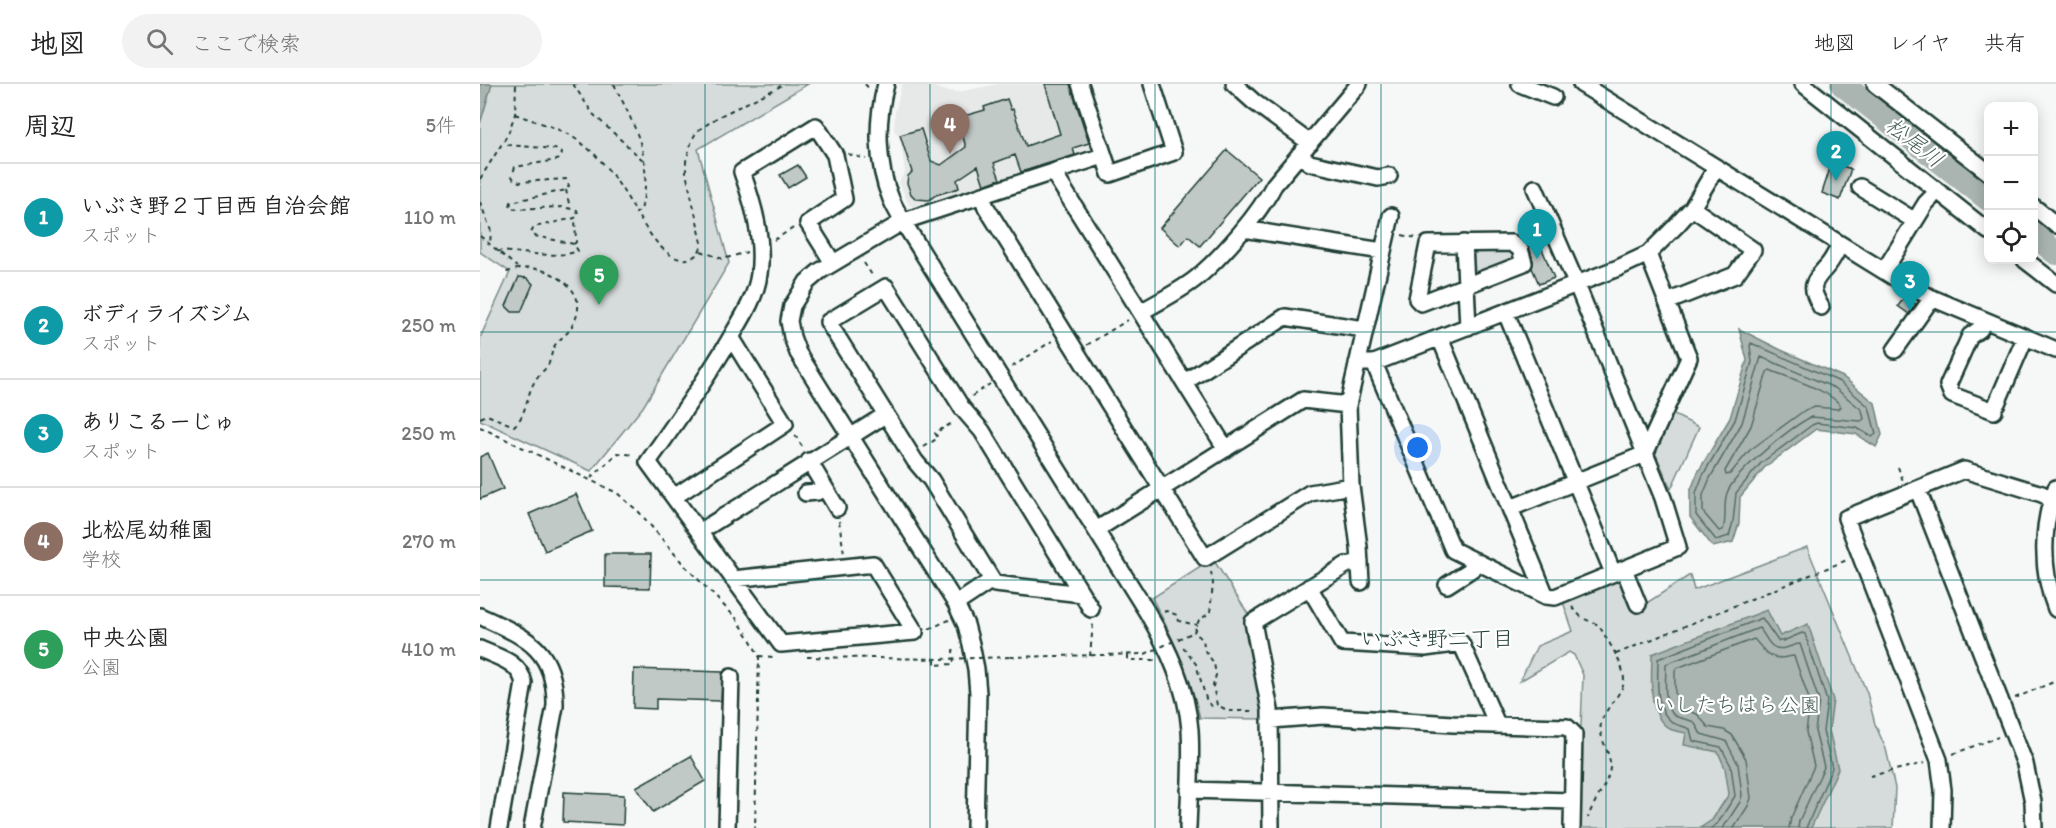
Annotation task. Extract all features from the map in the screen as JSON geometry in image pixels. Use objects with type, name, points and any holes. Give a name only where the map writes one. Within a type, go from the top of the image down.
[{"type":"street","points":[[886,84],[880,123],[882,169],[891,199],[1096,530],[1162,639],[1174,665],[1190,729],[1188,828]]},
{"type":"street","points":[[1080,84],[1110,174],[1174,152],[1152,84]]},
{"type":"street","points":[[1234,84],[1254,102],[1310,142]]},
{"type":"street","points":[[1141,312],[1199,276],[1244,228],[1266,201],[1274,185],[1359,84]]},
{"type":"street","points":[[1581,84],[1884,272],[1932,298],[2056,350]]},
{"type":"street","points":[[1803,84],[1984,227]]},
{"type":"street","points":[[1875,84],[1984,168]]},
{"type":"street","points":[[1523,90],[1553,97]]},
{"type":"street","points":[[734,579],[873,564],[915,632],[781,644],[648,462],[696,394],[752,299],[759,275],[760,248],[756,223],[742,172],[816,126],[835,155],[844,200],[808,223],[833,263]]},
{"type":"street","points":[[1299,155],[1310,163],[1366,182],[1389,176]]},
{"type":"street","points":[[975,828],[978,693],[976,669],[966,625],[956,604],[798,353],[789,321],[792,306],[807,282],[833,263],[904,221],[1103,156]]},
{"type":"street","points":[[1357,363],[1374,363],[1577,285],[1648,254],[1692,208],[1716,168]]},
{"type":"street","points":[[1053,172],[1226,449]]},
{"type":"street","points":[[1860,187],[1915,221]]},
{"type":"street","points":[[1374,363],[1453,550],[1546,596],[1555,597],[1678,547],[1663,498],[1577,285],[1535,188]]},
{"type":"street","points":[[982,196],[986,207],[1205,558],[1310,493],[1351,486]]},
{"type":"street","points":[[1884,272],[1930,198]]},
{"type":"street","points":[[1667,302],[1735,275],[1754,250],[1692,208]]},
{"type":"street","points":[[2038,210],[2056,225]]},
{"type":"street","points":[[1361,582],[1351,486],[1348,405],[1389,224]]},
{"type":"street","points":[[1244,228],[1382,251]]},
{"type":"street","points":[[1464,243],[1468,327]]},
{"type":"street","points":[[1512,243],[1520,249],[1524,263],[1420,303],[1417,299],[1428,244],[1512,243]]},
{"type":"street","points":[[1821,307],[1808,294],[1815,279],[1833,258],[1840,244]]},
{"type":"street","points":[[1511,508],[1645,454],[1689,358],[1648,254]]},
{"type":"street","points":[[2030,264],[2056,284]]},
{"type":"street","points":[[1082,594],[995,584],[931,480],[911,456],[828,322],[886,287],[967,414],[982,431],[1082,594],[1092,616]]},
{"type":"street","points":[[1895,350],[1932,298]]},
{"type":"street","points":[[1506,313],[1576,483],[1618,571],[1638,604]]},
{"type":"street","points":[[1185,382],[1285,317],[1364,328]]},
{"type":"street","points":[[1984,321],[1980,329],[1970,336],[1948,385],[1949,400],[1995,407],[2025,338]]},
{"type":"street","points":[[674,497],[785,424],[731,337]]},
{"type":"street","points":[[1440,338],[1546,596]]},
{"type":"street","points":[[1096,530],[1303,400],[1348,405]]},
{"type":"street","points":[[699,532],[885,414]]},
{"type":"street","points":[[809,461],[837,508]]},
{"type":"street","points":[[1942,828],[1943,790],[1939,760],[1846,518],[1964,470],[2042,494],[2054,493],[2045,556],[2047,580],[2056,609]]},
{"type":"street","points":[[807,493],[818,492],[824,488]]},
{"type":"street","points":[[1918,490],[2025,764],[2033,802],[2034,828]]},
{"type":"street","points":[[1446,585],[1472,569],[1476,561]]},
{"type":"street","points":[[1271,828],[1270,715],[1253,622],[1346,565],[1359,562]]},
{"type":"street","points":[[956,604],[993,580]]},
{"type":"street","points":[[1309,587],[1342,643],[1425,648],[1461,643],[1497,724]]},
{"type":"street","points":[[480,616],[529,640],[543,655],[555,686],[555,706],[532,828]]},
{"type":"street","points":[[480,649],[515,665],[522,673],[524,683],[499,828]]},
{"type":"street","points":[[727,828],[731,677]]},
{"type":"street","points":[[1270,715],[1567,727],[1574,735],[1572,826]]},
{"type":"street","points":[[1189,790],[1572,801]]},
{"type":"path","points":[[480,178],[504,141],[515,114],[516,84]]},
{"type":"path","points":[[573,84],[592,114],[646,163]]},
{"type":"path","points":[[614,84],[638,135],[646,163],[646,189],[641,210],[636,213]]},
{"type":"path","points":[[515,114],[570,136],[593,152],[617,180],[645,227],[670,256],[676,259],[690,259],[700,251],[702,243],[686,173],[686,161],[692,140],[697,131],[718,117],[785,84]]},
{"type":"path","points":[[504,141],[515,147],[562,153],[561,158],[557,160],[515,167],[512,176],[514,180],[520,182],[566,179],[569,186],[567,190],[570,208]]},
{"type":"path","points":[[849,154],[871,161]]},
{"type":"path","points":[[567,190],[520,199],[511,202],[510,207],[514,210],[570,208],[577,210],[578,214],[574,218],[534,227],[531,230],[535,236],[574,244]]},
{"type":"path","points":[[480,202],[491,231],[490,244]]},
{"type":"path","points":[[497,251],[573,253],[578,251],[574,244],[576,242],[574,218]]},
{"type":"path","points":[[760,248],[801,223],[808,223]]},
{"type":"path","points":[[1389,224],[1428,244]]},
{"type":"path","points":[[480,236],[517,268]]},
{"type":"path","points":[[700,251],[723,259],[739,254]]},
{"type":"path","points":[[865,264],[868,269]]},
{"type":"path","points":[[480,418],[487,415],[514,426],[520,422],[527,396],[536,378],[548,365],[554,347],[568,331],[579,304],[574,291],[566,282],[550,273],[517,268],[505,273]]},
{"type":"path","points":[[1076,351],[1141,312]]},
{"type":"path","points":[[1007,370],[1065,333]]},
{"type":"path","points":[[982,389],[992,383]]},
{"type":"path","points":[[911,456],[938,438],[935,434],[967,414]]},
{"type":"path","points":[[480,427],[617,493],[639,512],[736,618],[750,637],[759,656],[755,828]]},
{"type":"path","points":[[590,478],[618,453],[635,456]]},
{"type":"path","points":[[841,530],[842,537]]},
{"type":"path","points":[[1616,654],[1860,555]]},
{"type":"path","points":[[806,657],[942,659],[1145,654],[1194,632],[1199,620],[1210,613],[1213,583]]},
{"type":"path","points":[[1564,593],[1574,611],[1582,618],[1599,625],[1616,654],[1624,675],[1623,686],[1607,709],[1602,723],[1601,737],[1610,766],[1606,779],[1596,796],[1587,824],[1572,826]]},
{"type":"path","points":[[1159,615],[1166,611],[1177,615],[1179,621],[1197,625]]},
{"type":"path","points":[[1090,656],[1092,616]]},
{"type":"path","points":[[935,627],[951,619]]},
{"type":"path","points":[[1174,630],[1184,650],[1196,664],[1207,702],[1228,711],[1270,715]]},
{"type":"path","points":[[1194,632],[1203,640],[1205,651],[1214,663],[1216,675],[1213,686],[1217,705]]},
{"type":"path","points":[[935,659],[935,664],[954,664],[953,650],[962,649]]},
{"type":"path","points":[[1128,655],[1128,660],[1161,660]]},
{"type":"path","points":[[759,656],[782,657]]},
{"type":"path","points":[[2001,703],[2056,681]]},
{"type":"path","points":[[1870,776],[1939,760],[2012,732]]},
{"type":"shaded area","points":[[902,84],[926,84],[946,91],[959,92],[998,84],[1072,84],[1099,152],[1008,182],[917,208],[909,205],[899,182],[905,172],[900,137],[894,130],[895,112]]},
{"type":"green space","points":[[480,84],[808,84],[698,149],[729,263],[643,407],[591,471],[480,420],[480,338],[510,272],[480,252]]},
{"type":"green space","points":[[1509,247],[1515,251],[1514,263],[1475,278],[1470,263],[1474,248]]},
{"type":"green space","points":[[1670,413],[1699,427],[1671,489],[1654,450]]},
{"type":"green space","name":"いしたちはら公園","points":[[1807,547],[1867,693],[1875,724],[1886,749],[1895,788],[1893,828],[1577,828],[1583,675],[1574,655],[1569,652],[1520,681],[1537,646],[1573,631],[1563,602],[1620,578],[1636,610],[1690,575],[1694,590]]},
{"type":"green space","points":[[1213,559],[1250,617],[1246,620],[1263,719],[1200,718],[1180,656],[1152,598]]},
{"type":"water","points":[[480,84],[492,84],[480,124]]},
{"type":"water","points":[[1739,329],[1843,377],[1875,403],[1882,435],[1876,447],[1856,434],[1816,429],[1765,467],[1740,497],[1739,523],[1733,542],[1713,547],[1690,517],[1690,492],[1698,472],[1730,418],[1747,360]]},
{"type":"water","points":[[1767,610],[1780,636],[1808,624],[1833,700],[1829,730],[1838,769],[1811,828],[1700,828],[1712,820],[1729,794],[1725,768],[1718,752],[1684,745],[1686,733],[1672,730],[1658,716],[1652,696],[1652,654]]},
{"type":"building","points":[[1045,84],[1070,84],[1089,143],[1073,148],[1075,155],[1021,172],[1015,155],[994,163],[1000,179],[984,185],[978,166],[957,180],[959,188],[936,195],[929,200],[916,199],[911,194],[907,183],[908,176],[912,172],[900,135],[921,129],[931,161],[941,165],[966,147],[957,118],[985,110],[984,107],[1007,99],[1011,110],[1013,109],[1026,146],[1060,134]]},
{"type":"building","points":[[1227,150],[1259,177],[1200,246],[1188,236],[1180,246],[1160,228]]},
{"type":"building","points":[[1832,162],[1851,169],[1840,200],[1822,193]]},
{"type":"building","points":[[798,165],[806,177],[788,188],[780,175]]},
{"type":"building","points":[[1536,234],[1554,278],[1539,284],[1532,268],[1533,261],[1529,246],[1524,239]]},
{"type":"building","points":[[519,277],[527,278],[533,284],[521,312],[512,312],[506,306]]},
{"type":"building","points":[[1904,298],[1916,304],[1909,314],[1898,306]]},
{"type":"building","points":[[488,453],[503,489],[480,499],[480,457]]},
{"type":"building","points":[[576,494],[592,531],[545,551],[529,514]]},
{"type":"building","points":[[605,554],[651,554],[650,588],[605,587]]},
{"type":"building","points":[[634,669],[723,672],[721,701],[656,699],[656,709],[633,708]]},
{"type":"building","points":[[691,756],[705,781],[653,812],[636,787]]},
{"type":"building","points":[[564,792],[624,795],[623,825],[563,822]]},
{"type":"waterway","name":"松尾川","points":[[1842,84],[1984,196]]},
{"type":"waterway","name":"松尾川","points":[[2038,238],[2056,253]]},
{"type":"place","name":"北松尾幼稚園","points":[[950,154]]},
{"type":"place","name":"ボディライズジム","points":[[1836,181]]},
{"type":"place","name":"いぶき野２丁目西 自治会館","points":[[1537,259]]},
{"type":"place","name":"中央公園","points":[[599,305]]},
{"type":"place","name":"ありこるーじゅ","points":[[1910,311]]},
{"type":"district","name":"いぶき野二丁目","points":[[1437,638]]}]
